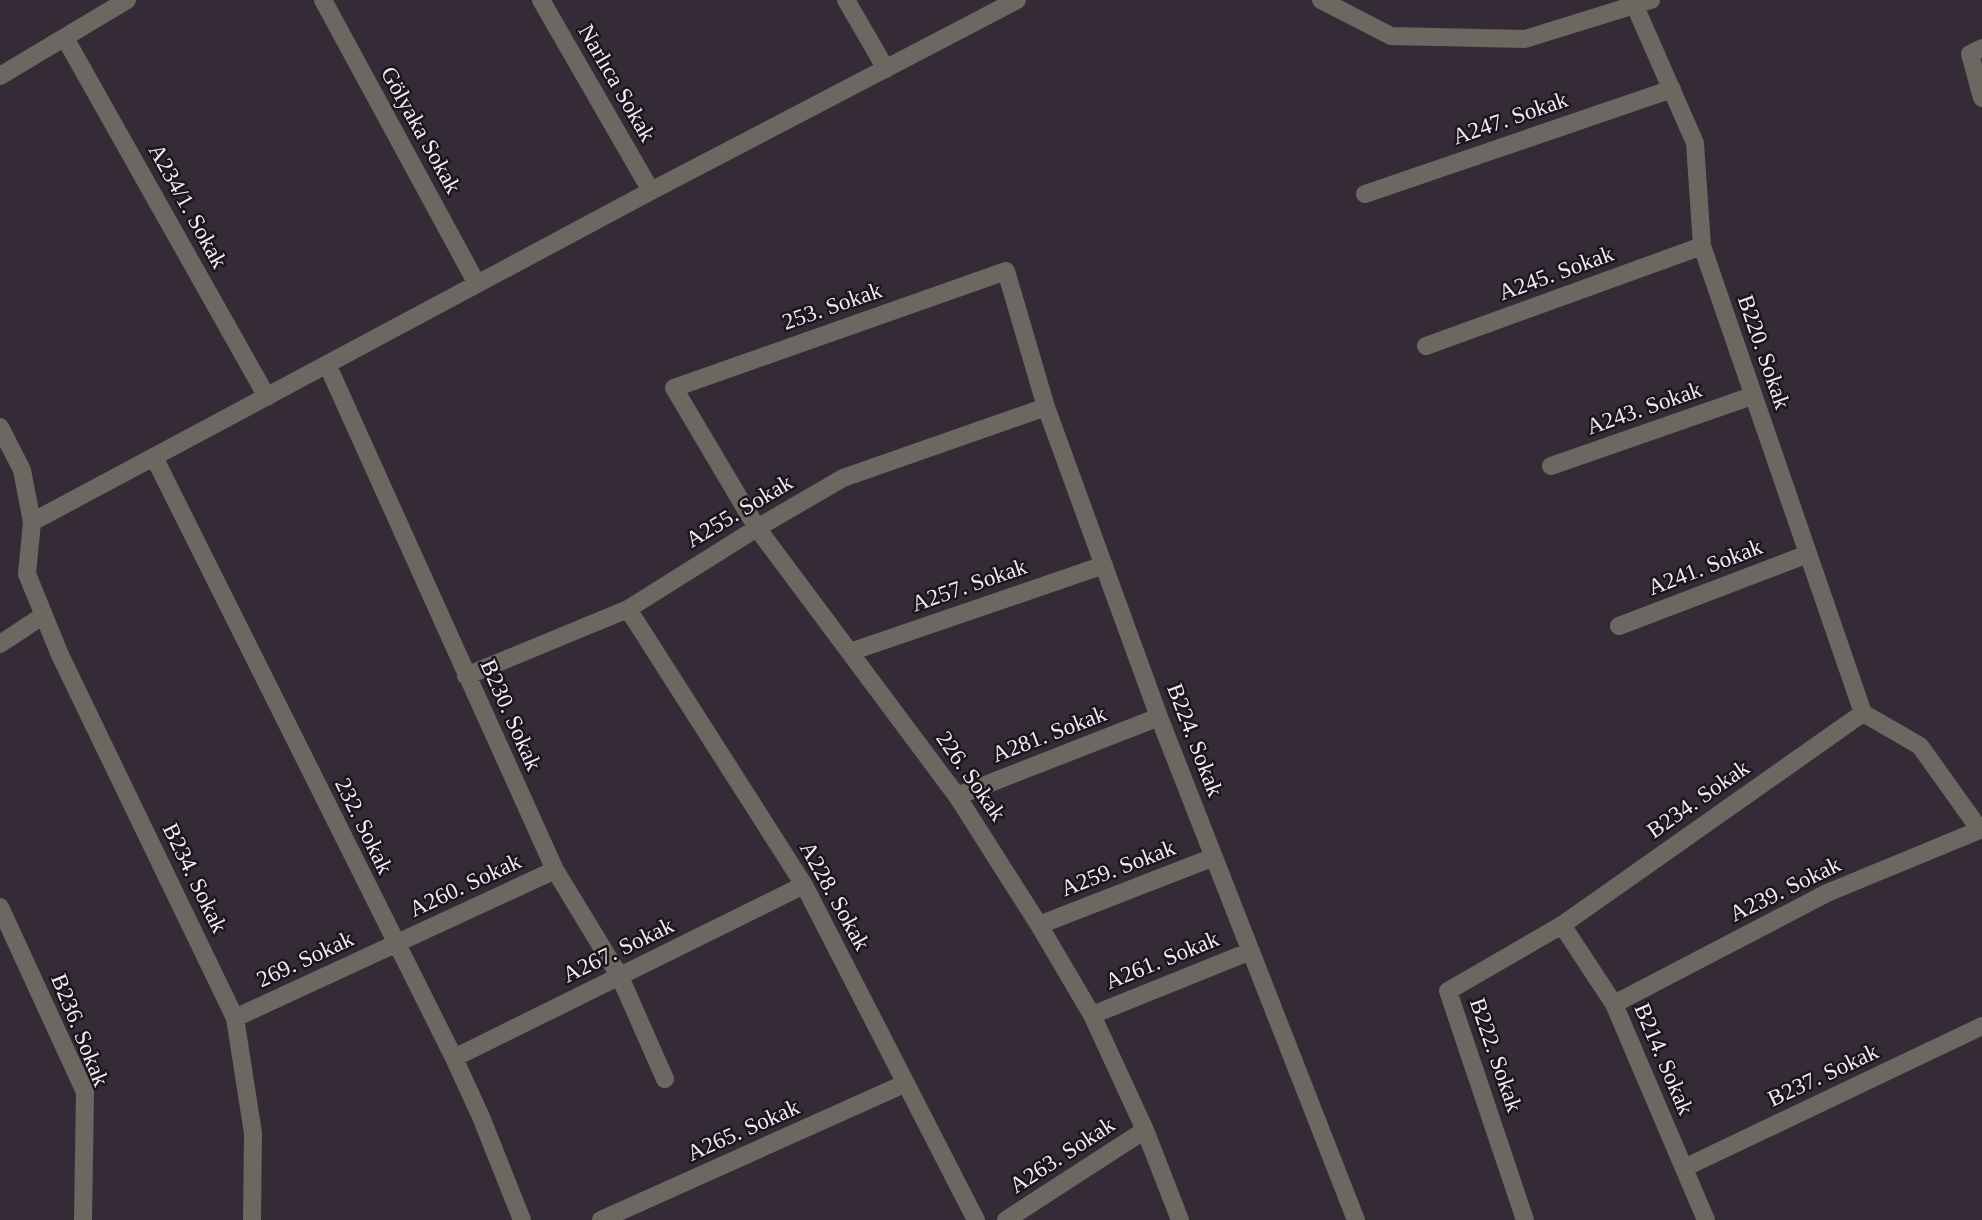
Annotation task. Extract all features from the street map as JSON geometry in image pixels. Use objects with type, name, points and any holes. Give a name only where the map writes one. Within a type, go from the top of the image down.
[{"type":"street","points":[[0,76],[127,0]]},
{"type":"street","name":"Gölyaka Sokak","points":[[323,0],[477,284]]},
{"type":"street","name":"Narlıca Sokak","points":[[541,0],[651,191]]},
{"type":"street","points":[[846,0],[886,69]]},
{"type":"street","points":[[0,427],[22,470],[32,522],[651,191],[1017,0]]},
{"type":"street","points":[[1321,0],[1391,36],[1525,38],[1643,3]]},
{"type":"street","name":"B220. Sokak","points":[[1643,3],[1672,89],[1695,143],[1702,246],[1863,713]]},
{"type":"street","name":"A234/1. Sokak","points":[[65,38],[267,397]]},
{"type":"street","points":[[1982,48],[1970,54],[1982,98]]},
{"type":"street","name":"A247. Sokak","points":[[1364,194],[1672,89]]},
{"type":"street","name":"A245. Sokak","points":[[1426,346],[1702,246]]},
{"type":"street","name":"253. Sokak","points":[[674,388],[1006,271]]},
{"type":"street","name":"B224. Sokak","points":[[1006,271],[1046,407],[1159,717],[1356,1220]]},
{"type":"street","name":"B230. Sokak","points":[[327,365],[555,870],[620,977],[665,1079]]},
{"type":"street","name":"226. Sokak","points":[[674,388],[757,528],[957,796],[1039,925],[1092,1015],[1145,1130],[1180,1220]]},
{"type":"street","name":"A243. Sokak","points":[[1551,466],[1752,396]]},
{"type":"street","name":"A255. Sokak","points":[[466,676],[628,609],[843,478],[1046,407]]},
{"type":"street","name":"232. Sokak","points":[[154,457],[454,1058],[522,1220]]},
{"type":"street","name":"B234. Sokak","points":[[32,522],[27,574],[60,654],[235,1018],[253,1133],[253,1220]]},
{"type":"street","name":"A241. Sokak","points":[[1619,626],[1808,554]]},
{"type":"street","name":"A257. Sokak","points":[[850,652],[1104,565]]},
{"type":"street","name":"A228. Sokak","points":[[628,609],[804,884],[975,1220]]},
{"type":"street","points":[[0,644],[44,615]]},
{"type":"street","points":[[1863,713],[1920,746],[1981,829]]},
{"type":"street","name":"B234. Sokak","points":[[1562,925],[1863,713]]},
{"type":"street","name":"A281. Sokak","points":[[957,796],[1159,717]]},
{"type":"street","name":"A239. Sokak","points":[[1614,1004],[1826,893],[1981,829]]},
{"type":"street","name":"A259. Sokak","points":[[1039,925],[1214,857]]},
{"type":"street","name":"A260. Sokak","points":[[395,943],[555,870]]},
{"type":"street","name":"A267. Sokak","points":[[454,1058],[804,884]]},
{"type":"street","name":"B236. Sokak","points":[[0,907],[85,1092],[83,1220]]},
{"type":"street","name":"B214. Sokak","points":[[1562,925],[1614,1004],[1706,1220]]},
{"type":"street","name":"B222. Sokak","points":[[1525,1220],[1448,991],[1562,925]]},
{"type":"street","name":"269. Sokak","points":[[235,1018],[395,943]]},
{"type":"street","name":"A261. Sokak","points":[[1092,1015],[1251,951]]},
{"type":"street","name":"B237. Sokak","points":[[1684,1167],[1982,1026]]},
{"type":"street","name":"A265. Sokak","points":[[601,1220],[904,1084]]},
{"type":"street","name":"A263. Sokak","points":[[1009,1219],[1145,1130]]}]
